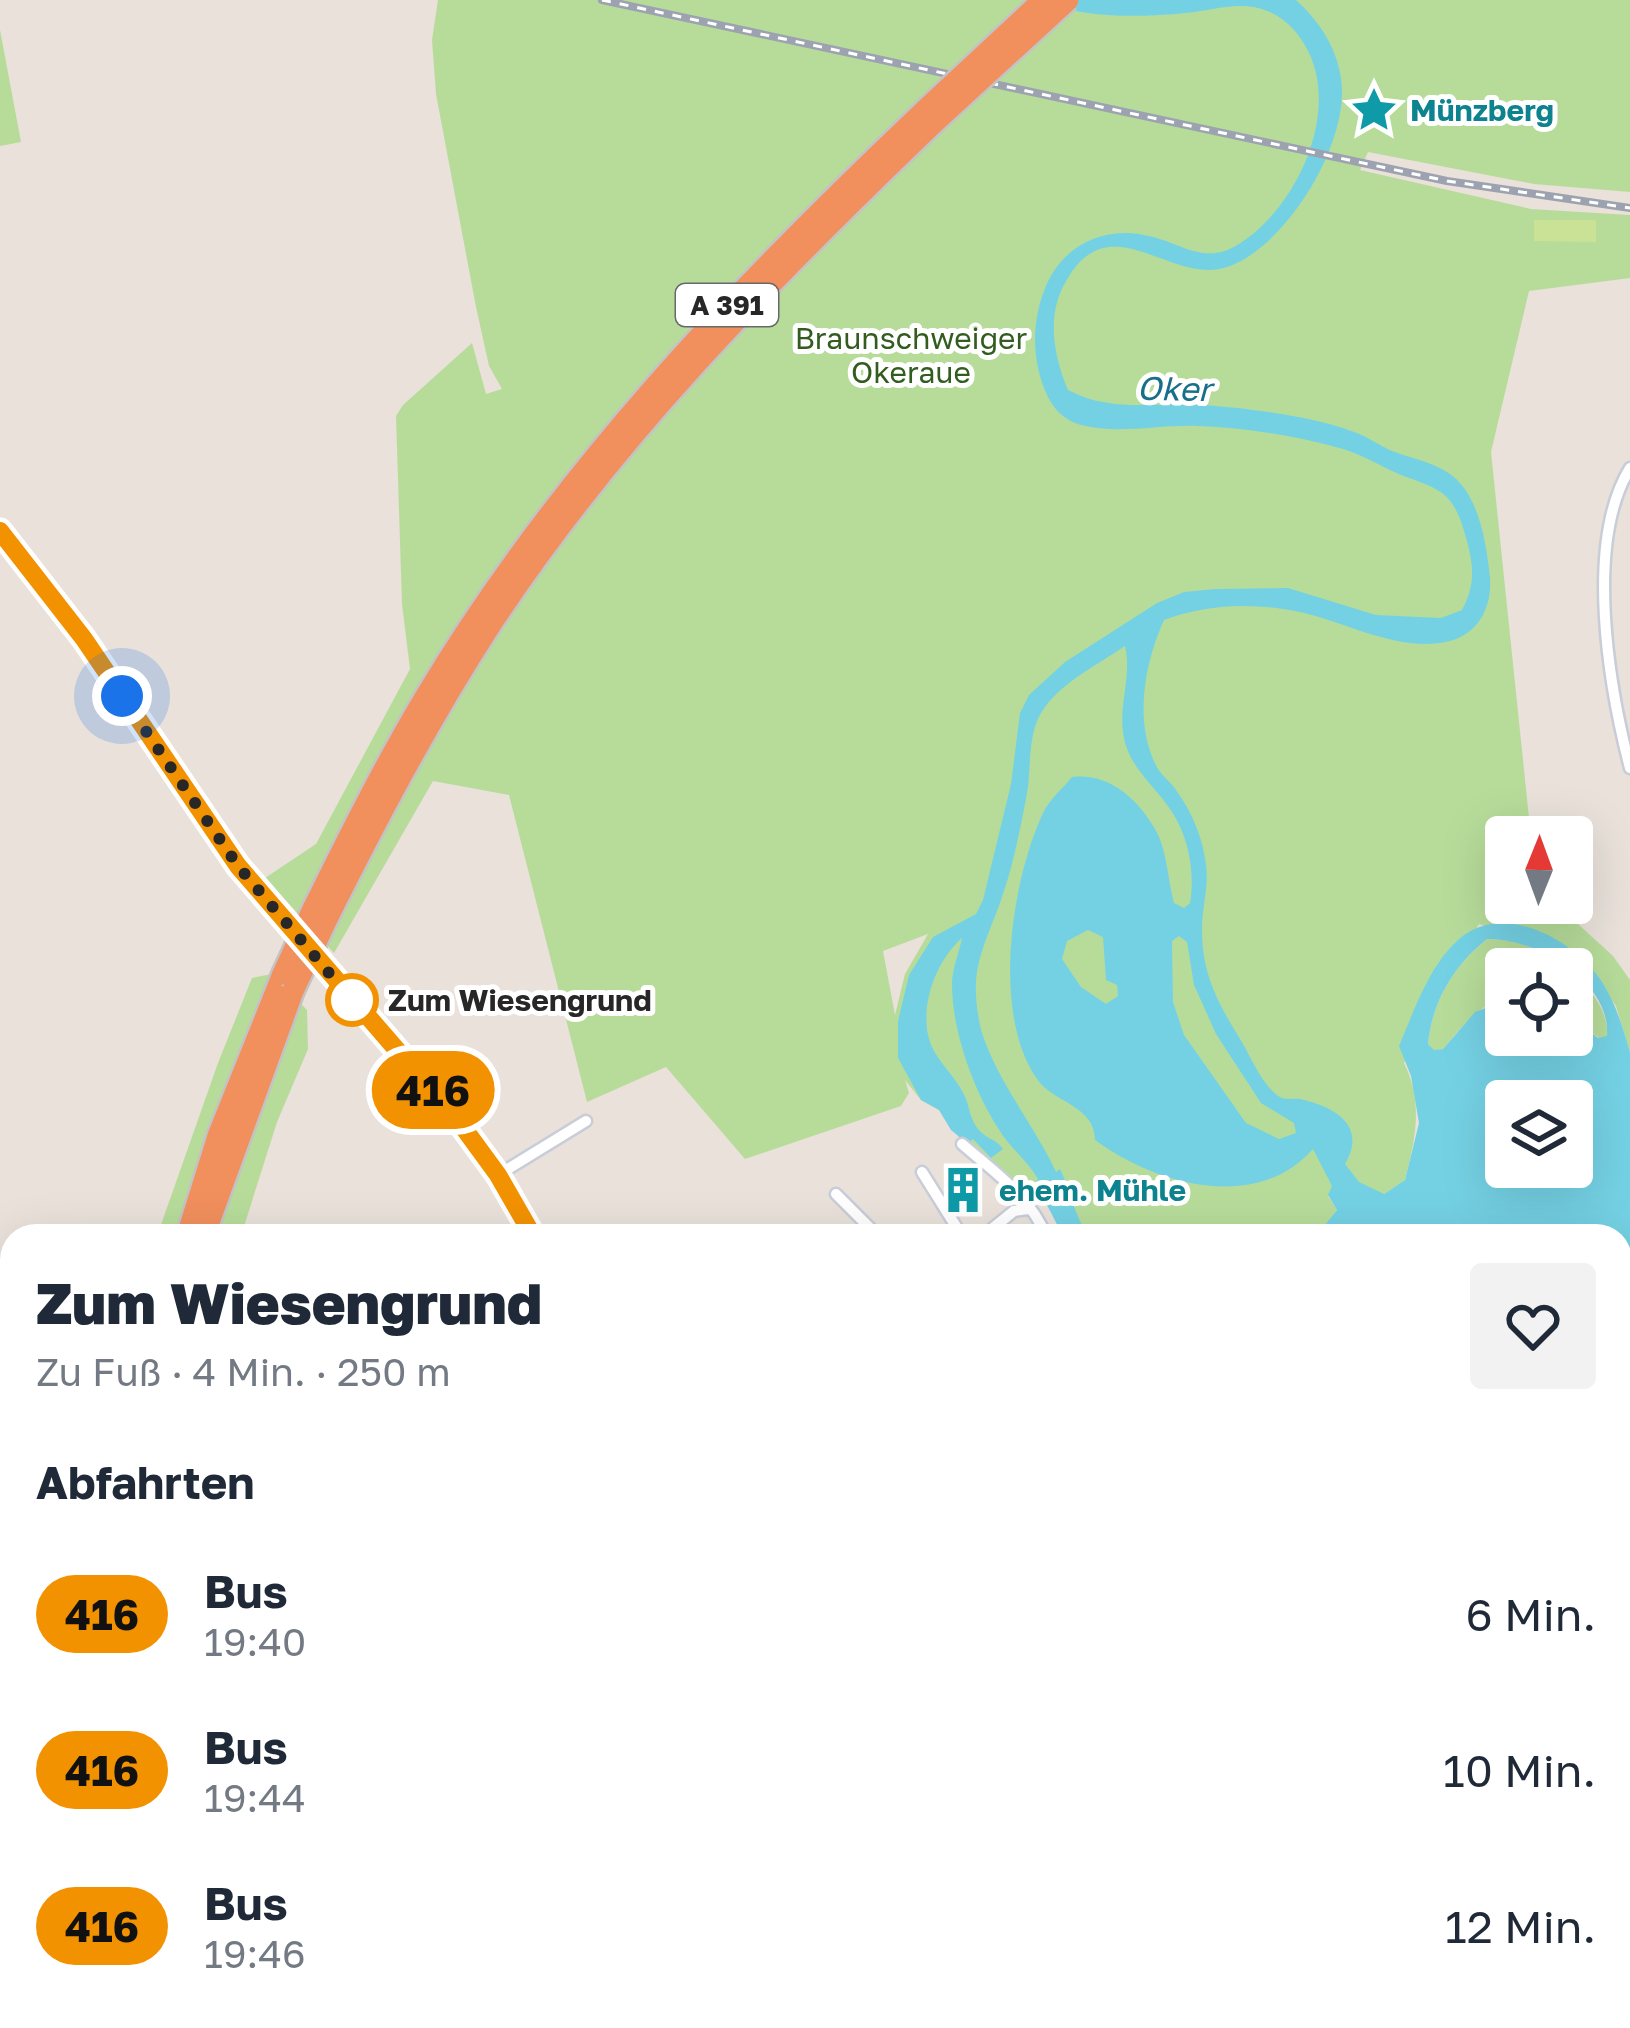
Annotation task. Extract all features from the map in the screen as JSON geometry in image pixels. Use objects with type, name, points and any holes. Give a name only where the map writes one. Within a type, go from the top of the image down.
[{"type":"highway","name":"A 391","points":[[191,1224],[226,1114],[424,698],[706,326],[820,208],[1043,0]]},
{"type":"highway","name":"A 391","points":[[554,522],[717,338],[862,193],[1068,0]]},
{"type":"highway","name":"A 391","points":[[208,1224],[288,982]]},
{"type":"main road","points":[[0,531],[97,657],[238,866],[446,1105],[498,1175],[526,1224]]},
{"type":"street","points":[[1630,468],[1610,522],[1605,614],[1619,727],[1630,768]]},
{"type":"street","points":[[498,1175],[586,1121]]},
{"type":"street","points":[[962,1144],[1014,1189],[1042,1224]]},
{"type":"street","points":[[922,1172],[954,1224]]},
{"type":"street","points":[[836,1194],[866,1224]]},
{"type":"street","points":[[998,1224],[1014,1211],[1028,1209]]},
{"type":"green space","name":"Braunschweiger Okeraue","points":[[438,0],[1630,0],[1630,192],[1534,184],[1368,152],[1360,170],[1531,209],[1630,215],[1630,278],[1529,291],[1491,452],[1529,816],[1485,816],[1485,924],[1578,924],[1613,956],[1630,980],[1630,1052],[1616,1006],[1593,975],[1593,948],[1546,948],[1479,924],[1404,1063],[1416,1107],[1405,1180],[1384,1194],[1328,1196],[1337,1210],[1325,1224],[1058,1224],[1040,1195],[1015,1186],[961,1140],[939,1110],[921,1100],[905,1080],[909,1093],[901,1106],[745,1159],[666,1067],[587,1102],[509,795],[433,781],[334,953],[265,878],[316,844],[410,669],[402,604],[396,416],[472,343],[486,394],[502,389],[489,366],[436,94],[432,40]],"holes":[[[928,934],[905,974],[895,1015],[883,951]]]},
{"type":"green space","points":[[0,30],[21,142],[0,146]]},
{"type":"green space","points":[[1534,220],[1596,220],[1596,242],[1534,241]]},
{"type":"green space","points":[[1487,939],[1532,948],[1485,948],[1485,1008],[1443,1049],[1434,1051],[1428,1044],[1430,1028],[1440,999],[1464,960]]},
{"type":"green space","points":[[272,974],[307,1010],[308,1049],[277,1122],[245,1224],[161,1224],[218,1063],[252,978]]},
{"type":"green space","points":[[1593,995],[1607,1027],[1607,1037],[1593,1033]]},
{"type":"water","points":[[1034,0],[1296,0],[1331,45],[1341,78],[1341,103],[1326,159],[1311,187],[1273,236],[1252,254],[1230,266],[1208,270],[1122,247],[1102,249],[1083,259],[1065,283],[1055,309],[1056,350],[1068,390],[1117,404],[1202,405],[1299,417],[1359,434],[1447,472],[1460,483],[1478,516],[1489,566],[1490,589],[1482,617],[1460,637],[1432,644],[1378,636],[1272,607],[1217,607],[1164,620],[1147,675],[1146,733],[1158,769],[1187,807],[1202,845],[1207,873],[1203,945],[1218,999],[1269,1088],[1284,1099],[1326,1107],[1345,1121],[1352,1139],[1345,1164],[1359,1182],[1384,1194],[1405,1180],[1419,1123],[1411,1076],[1399,1046],[1431,976],[1458,940],[1476,929],[1516,924],[1556,939],[1568,948],[1532,948],[1487,939],[1455,973],[1440,999],[1428,1044],[1434,1050],[1443,1049],[1475,1012],[1485,1008],[1485,1056],[1593,1056],[1593,1034],[1607,1036],[1605,1016],[1593,992],[1593,970],[1615,1007],[1630,1052],[1630,1224],[1325,1224],[1337,1210],[1328,1195],[1332,1186],[1313,1149],[1290,1169],[1264,1181],[1235,1186],[1176,1179],[1095,1140],[1089,1120],[1040,1083],[1024,1056],[1015,1023],[1011,950],[1015,911],[1022,875],[1046,808],[1072,777],[1110,784],[1140,807],[1159,837],[1174,903],[1184,908],[1190,903],[1191,868],[1183,833],[1126,744],[1122,721],[1125,646],[1062,689],[1040,716],[1014,856],[976,982],[980,1023],[990,1054],[1056,1172],[1060,1169],[1082,1224],[1057,1224],[1032,1187],[1038,1179],[1002,1135],[972,1078],[953,1002],[952,978],[962,938],[936,975],[926,1022],[938,1057],[963,1092],[975,1125],[1003,1149],[991,1158],[973,1139],[968,1144],[951,1130],[939,1110],[921,1100],[898,1058],[898,1021],[909,975],[933,937],[976,914],[983,900],[1011,784],[1020,713],[1029,695],[1065,662],[1157,603],[1184,592],[1288,588],[1376,615],[1441,618],[1462,610],[1471,584],[1467,541],[1447,498],[1358,454],[1308,440],[1235,429],[1096,428],[1070,421],[1054,407],[1039,371],[1035,331],[1044,291],[1070,252],[1097,238],[1127,233],[1203,253],[1239,244],[1278,209],[1306,160],[1315,133],[1319,106],[1310,55],[1296,32],[1275,15],[1240,6],[1128,16]],"holes":[[[1088,930],[1103,937],[1106,980],[1117,985],[1118,996],[1106,1004],[1081,987],[1062,959],[1067,941]],[[1179,936],[1187,942],[1194,985],[1216,1034],[1261,1103],[1294,1123],[1296,1133],[1279,1139],[1246,1123],[1184,1035],[1173,1002],[1172,941]]]},
{"type":"railway","points":[[602,0],[1447,181],[1630,208]]},
{"type":"bus line","name":"416","points":[[0,531],[110,675],[238,866],[460,1123],[527,1224]]},
{"type":"place","name":"Münzberg","points":[[1374,110]]},
{"type":"place","name":"Zum Wiesengrund","points":[[352,1000]]},
{"type":"place","name":"ehem. Mühle","points":[[963,1190]]},
{"type":"route","points":[[122,696],[238,866],[352,1000]]},
{"type":"water label","name":"Oker","points":[[1174,388]]}]
